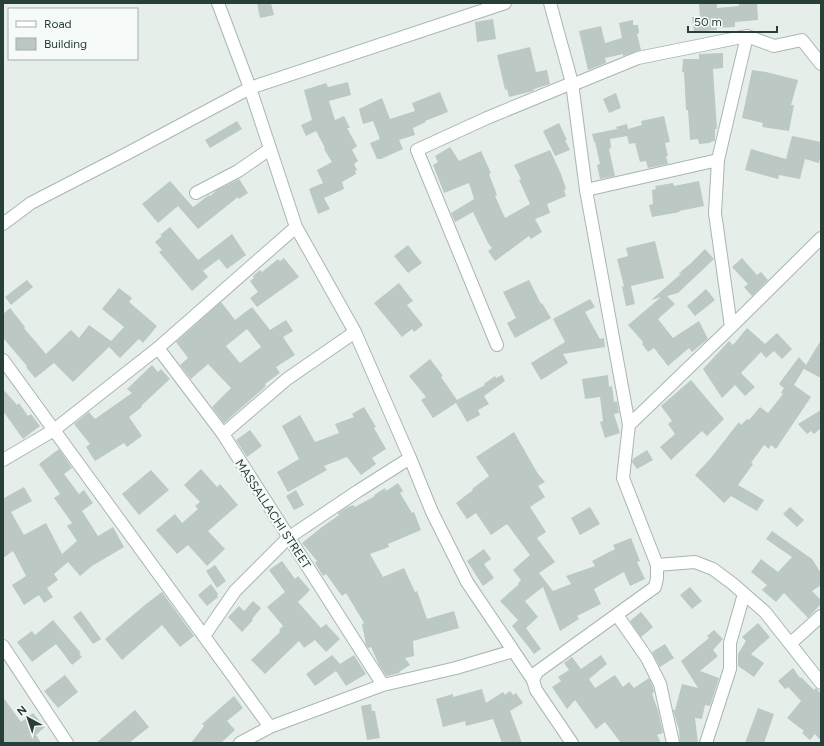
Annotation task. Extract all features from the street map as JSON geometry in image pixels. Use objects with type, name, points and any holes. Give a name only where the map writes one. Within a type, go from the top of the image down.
[{"type":"street","points":[[218,3],[250,88],[296,227],[355,332],[432,512],[467,582],[533,680],[536,690],[572,743]]},
{"type":"street","points":[[3,224],[31,203],[250,88],[505,3]]},
{"type":"street","points":[[533,680],[537,672],[655,588],[658,578],[657,565],[623,478],[629,425],[586,190],[572,84],[550,3]]},
{"type":"street","points":[[731,327],[715,213],[718,160],[747,36]]},
{"type":"street","points":[[497,346],[417,150],[487,118],[638,58],[747,36],[774,46],[802,40],[821,64]]},
{"type":"street","points":[[196,193],[238,171],[270,149]]},
{"type":"street","points":[[586,190],[718,160]]},
{"type":"street","points":[[3,460],[54,430],[158,348],[296,227]]},
{"type":"street","points":[[629,425],[821,238]]},
{"type":"street","points":[[223,434],[287,379],[355,332]]},
{"type":"street","name":"MASSALLACHI STREET","points":[[158,348],[223,434],[382,685]]},
{"type":"street","points":[[3,360],[270,727]]},
{"type":"street","points":[[204,636],[235,591],[288,538],[410,458]]},
{"type":"street","points":[[657,565],[695,562],[713,570],[766,612],[821,683]]},
{"type":"street","points":[[706,743],[730,669],[730,643],[744,594]]},
{"type":"street","points":[[617,615],[647,658],[660,684],[672,743]]},
{"type":"street","points":[[791,644],[821,616]]},
{"type":"street","points":[[3,646],[67,743]]},
{"type":"street","points":[[240,743],[270,727],[382,685],[456,668],[513,651]]},
{"type":"building","points":[[257,3],[271,3],[274,15],[260,18]]},
{"type":"building","points":[[717,3],[717,8],[739,6],[739,3],[757,3],[758,20],[735,22],[735,27],[694,32],[692,17],[700,17],[699,4]]},
{"type":"building","points":[[493,19],[496,39],[477,42],[475,22]]},
{"type":"building","points":[[633,20],[633,25],[638,25],[639,33],[637,34],[641,50],[623,56],[623,54],[605,58],[606,63],[588,70],[579,31],[601,26],[605,43],[622,38],[619,23]]},
{"type":"building","points":[[530,47],[536,72],[547,70],[550,84],[534,89],[533,91],[509,97],[507,89],[505,90],[497,55]]},
{"type":"building","points":[[723,53],[723,68],[713,69],[717,129],[715,129],[715,141],[699,144],[698,139],[690,140],[688,110],[686,110],[684,72],[682,72],[683,59],[699,59],[699,54]]},
{"type":"building","points":[[752,70],[798,80],[791,105],[794,105],[789,131],[762,127],[763,123],[742,118]]},
{"type":"building","points":[[348,82],[351,95],[329,101],[335,120],[344,116],[350,128],[347,128],[357,146],[352,150],[358,161],[354,164],[357,170],[355,171],[356,174],[342,182],[344,189],[324,198],[330,209],[318,214],[309,189],[323,183],[317,170],[332,162],[316,131],[306,136],[301,125],[312,120],[304,90],[326,83],[328,87]]},
{"type":"building","points":[[440,92],[448,112],[425,121],[426,122],[413,128],[415,135],[399,140],[403,149],[381,159],[377,159],[370,143],[380,139],[373,121],[363,124],[359,109],[382,98],[390,119],[415,111],[412,103]]},
{"type":"building","points":[[616,93],[621,108],[609,113],[603,99]]},
{"type":"building","points":[[664,116],[670,142],[665,143],[668,164],[648,168],[646,161],[640,162],[635,143],[629,144],[627,136],[610,139],[611,148],[609,149],[615,176],[600,179],[597,165],[600,164],[592,134],[617,129],[616,127],[627,124],[628,129],[642,125],[641,121]]},
{"type":"building","points":[[237,121],[242,129],[210,148],[205,140]]},
{"type":"building","points":[[559,123],[570,150],[555,156],[543,131]]},
{"type":"building","points":[[792,136],[821,142],[819,163],[805,159],[800,179],[779,175],[778,179],[745,170],[751,149],[786,159]]},
{"type":"building","points":[[450,147],[459,161],[481,151],[491,173],[489,174],[497,195],[495,196],[505,218],[530,204],[514,165],[550,150],[561,174],[566,189],[564,190],[566,196],[547,204],[550,213],[535,219],[542,232],[531,239],[529,236],[495,261],[488,251],[492,248],[488,243],[473,212],[455,222],[451,213],[474,199],[469,183],[444,193],[433,165],[438,162],[435,156]]},
{"type":"building","points":[[239,179],[248,193],[239,199],[238,197],[198,229],[178,206],[158,223],[142,204],[170,181],[193,207],[217,190]]},
{"type":"building","points":[[699,181],[704,206],[652,217],[649,205],[653,204],[652,190],[656,189],[655,186],[673,183],[674,186]]},
{"type":"building","points":[[170,227],[198,260],[232,234],[246,255],[227,269],[219,259],[203,271],[208,277],[192,291],[159,252],[162,250],[155,242],[162,236],[160,235]]},
{"type":"building","points":[[655,241],[664,278],[631,286],[635,304],[626,306],[622,287],[624,286],[617,259],[628,256],[626,248]]},
{"type":"building","points":[[408,245],[422,263],[408,273],[394,256]]},
{"type":"building","points":[[705,249],[714,259],[678,293],[667,296],[675,304],[658,319],[673,338],[699,321],[708,339],[692,352],[689,348],[668,366],[654,348],[648,352],[642,344],[643,342],[628,325],[661,297],[651,300],[682,273],[678,274]]},
{"type":"building","points":[[284,258],[299,277],[257,307],[250,298],[258,292],[250,281],[260,270],[262,272],[278,259],[280,261]]},
{"type":"building","points":[[742,258],[757,275],[761,272],[768,280],[752,296],[744,287],[748,284],[732,267]]},
{"type":"building","points":[[27,280],[33,287],[11,305],[5,297]]},
{"type":"building","points":[[529,280],[541,304],[542,303],[551,318],[515,338],[507,323],[516,318],[503,292]]},
{"type":"building","points":[[399,283],[413,301],[407,305],[423,325],[414,332],[412,329],[402,337],[374,303]]},
{"type":"building","points":[[119,288],[132,298],[129,302],[157,326],[143,343],[139,339],[120,358],[109,347],[73,382],[54,363],[35,378],[26,367],[27,366],[3,338],[3,314],[10,308],[25,327],[24,328],[46,354],[71,330],[79,338],[89,325],[111,341],[124,327],[102,309]]},
{"type":"building","points":[[706,289],[715,300],[695,316],[687,306]]},
{"type":"building","points":[[590,299],[595,307],[585,312],[600,339],[604,338],[605,347],[563,354],[568,363],[541,380],[531,363],[565,342],[553,319]]},
{"type":"building","points":[[221,302],[235,320],[252,307],[270,330],[286,320],[293,331],[283,337],[295,355],[276,367],[280,373],[265,384],[266,386],[224,423],[212,407],[231,388],[208,364],[191,379],[180,365],[188,358],[176,342]],"holes":[[[247,329],[261,347],[240,363],[226,346]]]},
{"type":"building","points":[[747,328],[765,344],[777,333],[792,349],[782,359],[774,351],[766,358],[761,352],[741,373],[755,387],[745,396],[735,385],[722,398],[703,369],[729,341],[733,345]]},
{"type":"building","points":[[821,340],[821,378],[804,369],[805,367],[794,385],[811,397],[776,449],[771,445],[769,449],[764,445],[738,485],[764,500],[757,511],[731,496],[724,503],[695,475],[710,459],[739,422],[741,425],[747,419],[749,420],[760,407],[768,413],[783,394],[781,393],[784,388],[779,384],[799,357],[806,365]]},
{"type":"building","points":[[430,359],[443,376],[441,377],[457,400],[485,385],[484,384],[495,376],[496,378],[502,375],[505,381],[484,396],[489,404],[478,410],[480,415],[467,422],[456,403],[433,418],[421,400],[426,397],[409,376]]},
{"type":"building","points":[[152,365],[158,372],[161,369],[170,379],[141,406],[142,407],[129,417],[142,436],[127,447],[124,443],[95,461],[86,447],[90,444],[74,424],[89,412],[95,419],[132,393],[127,389]]},
{"type":"building","points":[[608,375],[609,387],[612,386],[614,402],[617,401],[619,413],[614,414],[620,433],[605,438],[600,422],[603,421],[600,397],[585,399],[582,379]]},
{"type":"building","points":[[691,380],[724,419],[707,436],[702,431],[671,460],[660,447],[675,434],[668,424],[672,421],[661,406]]},
{"type":"building","points":[[3,389],[17,405],[19,403],[28,416],[31,414],[40,426],[23,439],[3,411]]},
{"type":"building","points":[[364,407],[376,427],[374,428],[386,449],[372,458],[376,464],[361,475],[347,457],[324,466],[327,470],[288,492],[277,472],[299,459],[282,426],[300,415],[315,442],[339,433],[335,424],[354,417],[352,414]]},
{"type":"building","points":[[821,410],[821,428],[814,434],[811,431],[807,434],[798,424]]},
{"type":"building","points":[[250,430],[262,446],[247,457],[236,440]]},
{"type":"building","points":[[514,432],[538,474],[545,482],[538,486],[545,497],[530,507],[546,532],[537,538],[555,562],[539,573],[553,591],[571,584],[566,576],[595,566],[592,561],[615,549],[613,545],[631,538],[640,561],[637,562],[645,579],[630,586],[624,572],[594,589],[601,604],[577,616],[579,619],[560,631],[543,587],[525,601],[538,617],[526,628],[541,649],[534,654],[512,626],[518,620],[500,601],[519,584],[518,583],[521,580],[513,570],[530,555],[507,524],[491,535],[476,513],[467,519],[456,503],[489,476],[476,457]]},
{"type":"building","points":[[59,449],[72,468],[64,474],[79,494],[84,490],[93,503],[82,511],[98,536],[113,527],[124,547],[92,566],[80,576],[68,562],[54,574],[58,580],[47,588],[53,597],[44,603],[39,595],[24,605],[12,585],[26,576],[13,551],[3,558],[3,497],[4,498],[24,487],[32,501],[11,512],[24,535],[46,523],[62,554],[77,541],[67,526],[72,523],[54,498],[60,494],[39,464]]},
{"type":"building","points":[[647,450],[653,460],[637,469],[632,462],[633,459]]},
{"type":"building","points":[[201,469],[217,487],[220,484],[238,505],[208,531],[225,549],[207,566],[188,545],[177,554],[156,530],[175,514],[182,523],[198,509],[195,506],[200,502],[184,485]]},
{"type":"building","points":[[151,470],[169,490],[139,515],[122,494]]},
{"type":"building","points":[[398,483],[403,491],[400,493],[412,513],[414,512],[421,530],[388,544],[389,547],[370,554],[383,577],[404,568],[415,592],[417,591],[427,619],[454,611],[459,628],[413,641],[414,656],[405,658],[410,665],[399,672],[400,673],[386,676],[371,647],[368,648],[366,645],[362,624],[364,623],[346,593],[342,596],[326,574],[323,576],[315,563],[317,561],[302,543],[339,515],[338,513],[353,505],[355,507],[375,496],[374,495],[385,488],[386,491]]},
{"type":"building","points":[[296,490],[304,505],[294,510],[286,496]]},
{"type":"building","points":[[590,507],[600,524],[580,535],[571,518]]},
{"type":"building","points":[[790,507],[804,520],[797,527],[783,514]]},
{"type":"building","points":[[772,531],[812,559],[821,573],[821,585],[812,591],[821,600],[821,604],[808,618],[784,593],[776,602],[762,590],[767,585],[751,572],[761,559],[778,572],[792,557],[766,539]]},
{"type":"building","points":[[484,549],[491,559],[484,564],[494,578],[483,586],[467,561]]},
{"type":"building","points":[[282,561],[295,579],[298,576],[310,590],[298,602],[321,628],[326,624],[340,639],[326,652],[315,640],[304,648],[299,641],[265,674],[251,660],[280,632],[279,630],[283,626],[267,607],[285,592],[269,570]]},
{"type":"building","points":[[215,565],[226,581],[217,588],[206,571]]},
{"type":"building","points":[[211,584],[218,594],[218,597],[207,606],[198,595]]},
{"type":"building","points":[[690,587],[702,601],[692,609],[680,595]]},
{"type":"building","points":[[162,592],[194,636],[180,647],[162,625],[122,660],[105,639]]},
{"type":"building","points":[[253,601],[261,608],[242,632],[228,617],[239,606],[244,611]]},
{"type":"building","points":[[81,611],[101,639],[93,644],[73,617]]},
{"type":"building","points":[[641,612],[653,627],[641,637],[630,621]]},
{"type":"building","points":[[53,620],[81,653],[79,654],[82,657],[72,665],[56,644],[32,662],[17,642],[32,631],[35,635]]},
{"type":"building","points":[[758,623],[770,637],[751,654],[764,663],[754,677],[738,666],[738,654],[746,641],[742,637]]},
{"type":"building","points":[[714,630],[723,639],[713,650],[718,656],[700,671],[719,678],[710,706],[705,705],[702,719],[695,718],[698,743],[680,743],[679,730],[673,710],[675,710],[682,684],[698,688],[681,661],[709,638],[707,636]]},
{"type":"building","points":[[665,644],[674,658],[660,667],[652,652]]},
{"type":"building","points":[[332,655],[340,664],[354,655],[366,674],[346,686],[336,671],[315,686],[306,674]]},
{"type":"building","points":[[601,655],[607,664],[589,679],[595,688],[615,675],[623,687],[629,682],[634,688],[649,678],[653,687],[654,692],[652,694],[658,710],[663,733],[657,735],[661,743],[621,743],[605,722],[596,729],[575,700],[567,709],[552,687],[561,681],[558,677],[569,670],[564,663],[572,657],[581,669]]},
{"type":"building","points":[[793,668],[800,678],[801,677],[814,690],[816,688],[821,694],[821,741],[815,734],[810,740],[802,733],[804,731],[787,718],[801,701],[788,687],[785,689],[778,681]]},
{"type":"building","points":[[65,675],[78,692],[58,708],[44,691]]},
{"type":"building","points":[[482,689],[486,703],[503,692],[505,695],[510,691],[513,695],[516,693],[523,703],[510,711],[522,743],[502,743],[493,719],[466,726],[465,721],[443,727],[436,699],[453,694],[453,697]]},
{"type":"building","points":[[234,696],[243,708],[227,721],[235,730],[221,743],[191,743],[204,726],[202,724]]},
{"type":"building","points":[[3,697],[21,722],[33,713],[45,727],[36,735],[41,743],[3,743]]},
{"type":"building","points":[[371,704],[372,711],[375,711],[380,738],[367,740],[361,706]]},
{"type":"building","points":[[758,708],[774,714],[764,743],[745,743]]},
{"type":"building","points":[[135,710],[149,727],[129,743],[96,743]]}]
